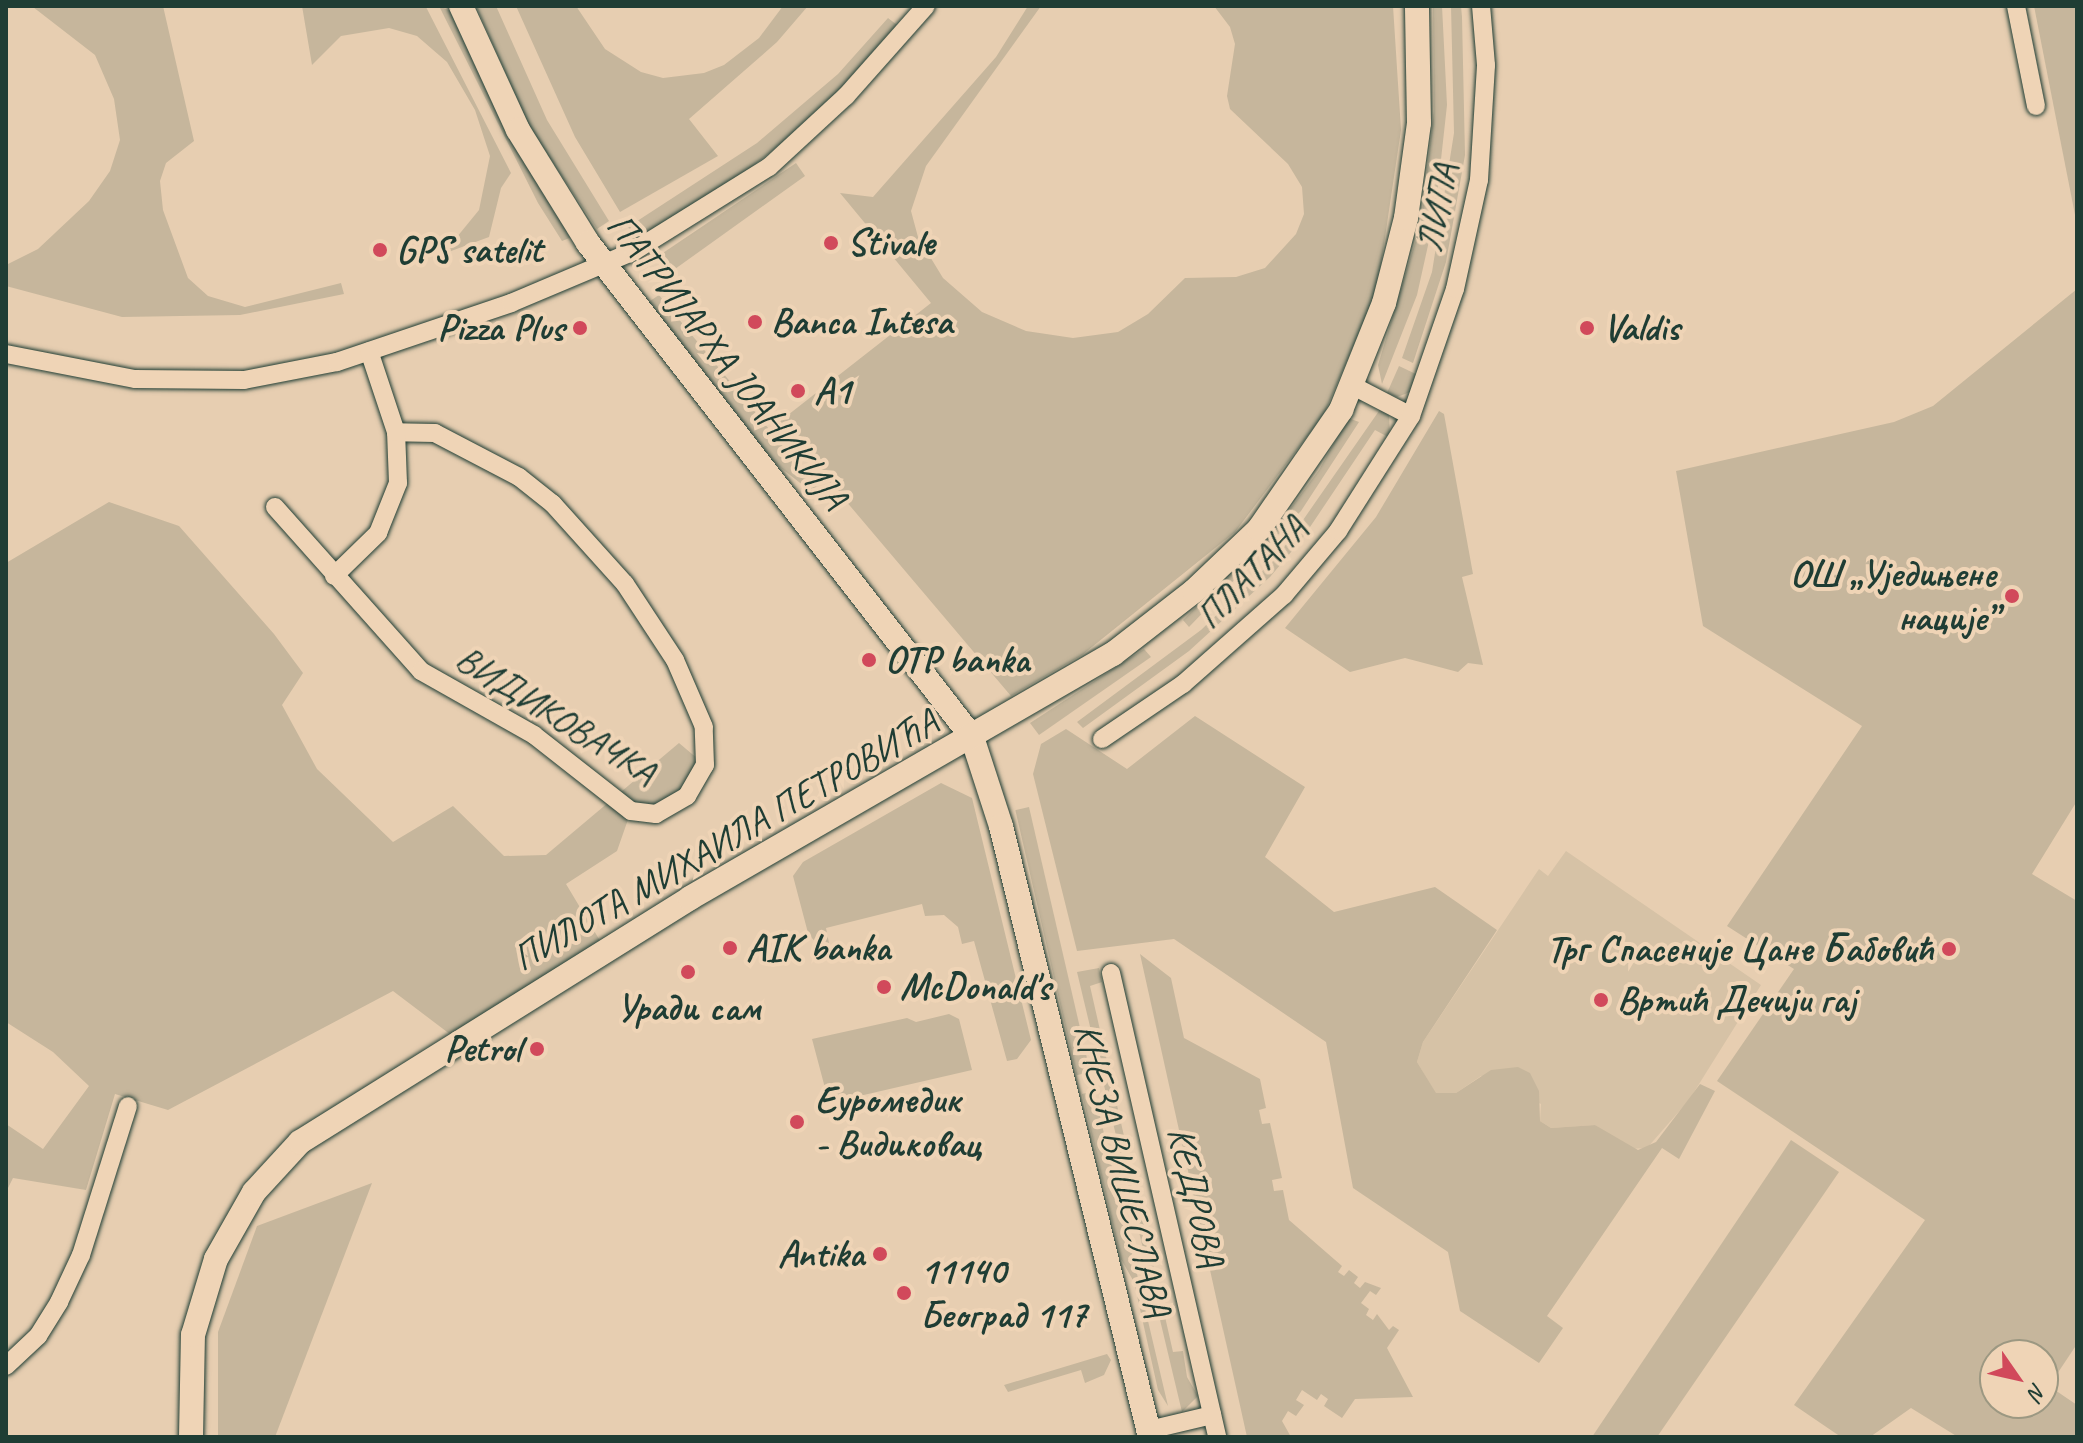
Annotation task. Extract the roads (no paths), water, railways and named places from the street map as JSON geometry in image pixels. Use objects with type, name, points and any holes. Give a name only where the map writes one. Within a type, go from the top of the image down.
[{"type":"main road","name":"ПАТРИЈАРХА ЈОАНИКИЈА","points":[[461,6],[518,130],[605,265],[972,737]]},
{"type":"main road","name":"ПИЛОТА МИХАИЛА ПЕТРОВИЋА","points":[[191,1437],[193,1335],[216,1259],[254,1192],[300,1142],[629,935],[1131,642],[1225,565],[1294,482],[1353,386],[1384,303],[1406,218],[1419,123],[1417,6]]},
{"type":"main road","name":"КНЕЗА ВИШЕСЛАВА","points":[[972,737],[1001,826],[1150,1434]]},
{"type":"street","points":[[6,354],[135,379],[213,382],[307,369],[369,351],[605,265],[678,227],[769,167],[846,96],[926,6]]},
{"type":"street","name":"ЛИПА","points":[[1411,416],[1455,289],[1479,180],[1486,65],[1481,6]]},
{"type":"street","points":[[2016,6],[2036,106]]},
{"type":"street","points":[[334,576],[371,541],[387,517],[399,467],[396,432],[369,351]]},
{"type":"street","points":[[1353,386],[1411,416]]},
{"type":"street","name":"ПЛАТАНА","points":[[1102,739],[1193,676],[1284,595],[1338,531],[1411,416]]},
{"type":"street","name":"ВИДИКОВАЧКА","points":[[275,507],[421,671],[534,735],[631,811],[666,810],[697,785],[707,749],[697,708],[660,634],[597,551],[536,489],[493,461],[435,433],[396,432]]},
{"type":"street","name":"КЕДРОВА","points":[[1111,973],[1217,1437]]},
{"type":"street","points":[[6,1366],[38,1336],[59,1302],[81,1255],[128,1106]]},
{"type":"street","points":[[1150,1434],[1212,1415]]},
{"type":"place","name":"Stivale","points":[[831,243]]},
{"type":"place","name":"GPS satelit","points":[[380,250]]},
{"type":"place","name":"Banca Intesa","points":[[755,322]]},
{"type":"place","name":"Pizza Plus","points":[[580,328]]},
{"type":"place","name":"Valdis","points":[[1587,328]]},
{"type":"place","name":"A1","points":[[798,391]]},
{"type":"place","name":"ОШ „Уједињене нације”","points":[[2012,596]]},
{"type":"place","name":"OTP banka","points":[[869,660]]},
{"type":"place","name":"AIK banka","points":[[730,948]]},
{"type":"place","name":"Трг Спасеније Цане Бабовић","points":[[1949,949]]},
{"type":"place","name":"Уради сам","points":[[688,972]]},
{"type":"place","name":"McDonald's","points":[[884,987]]},
{"type":"place","name":"Вртић Дечији гај","points":[[1601,1000]]},
{"type":"place","name":"Petrol","points":[[537,1049]]},
{"type":"place","name":"Еуромедик - Видиковац","points":[[797,1122]]},
{"type":"place","name":"Antika","points":[[880,1254]]},
{"type":"place","name":"11140 Београд 117","points":[[904,1293]]}]
